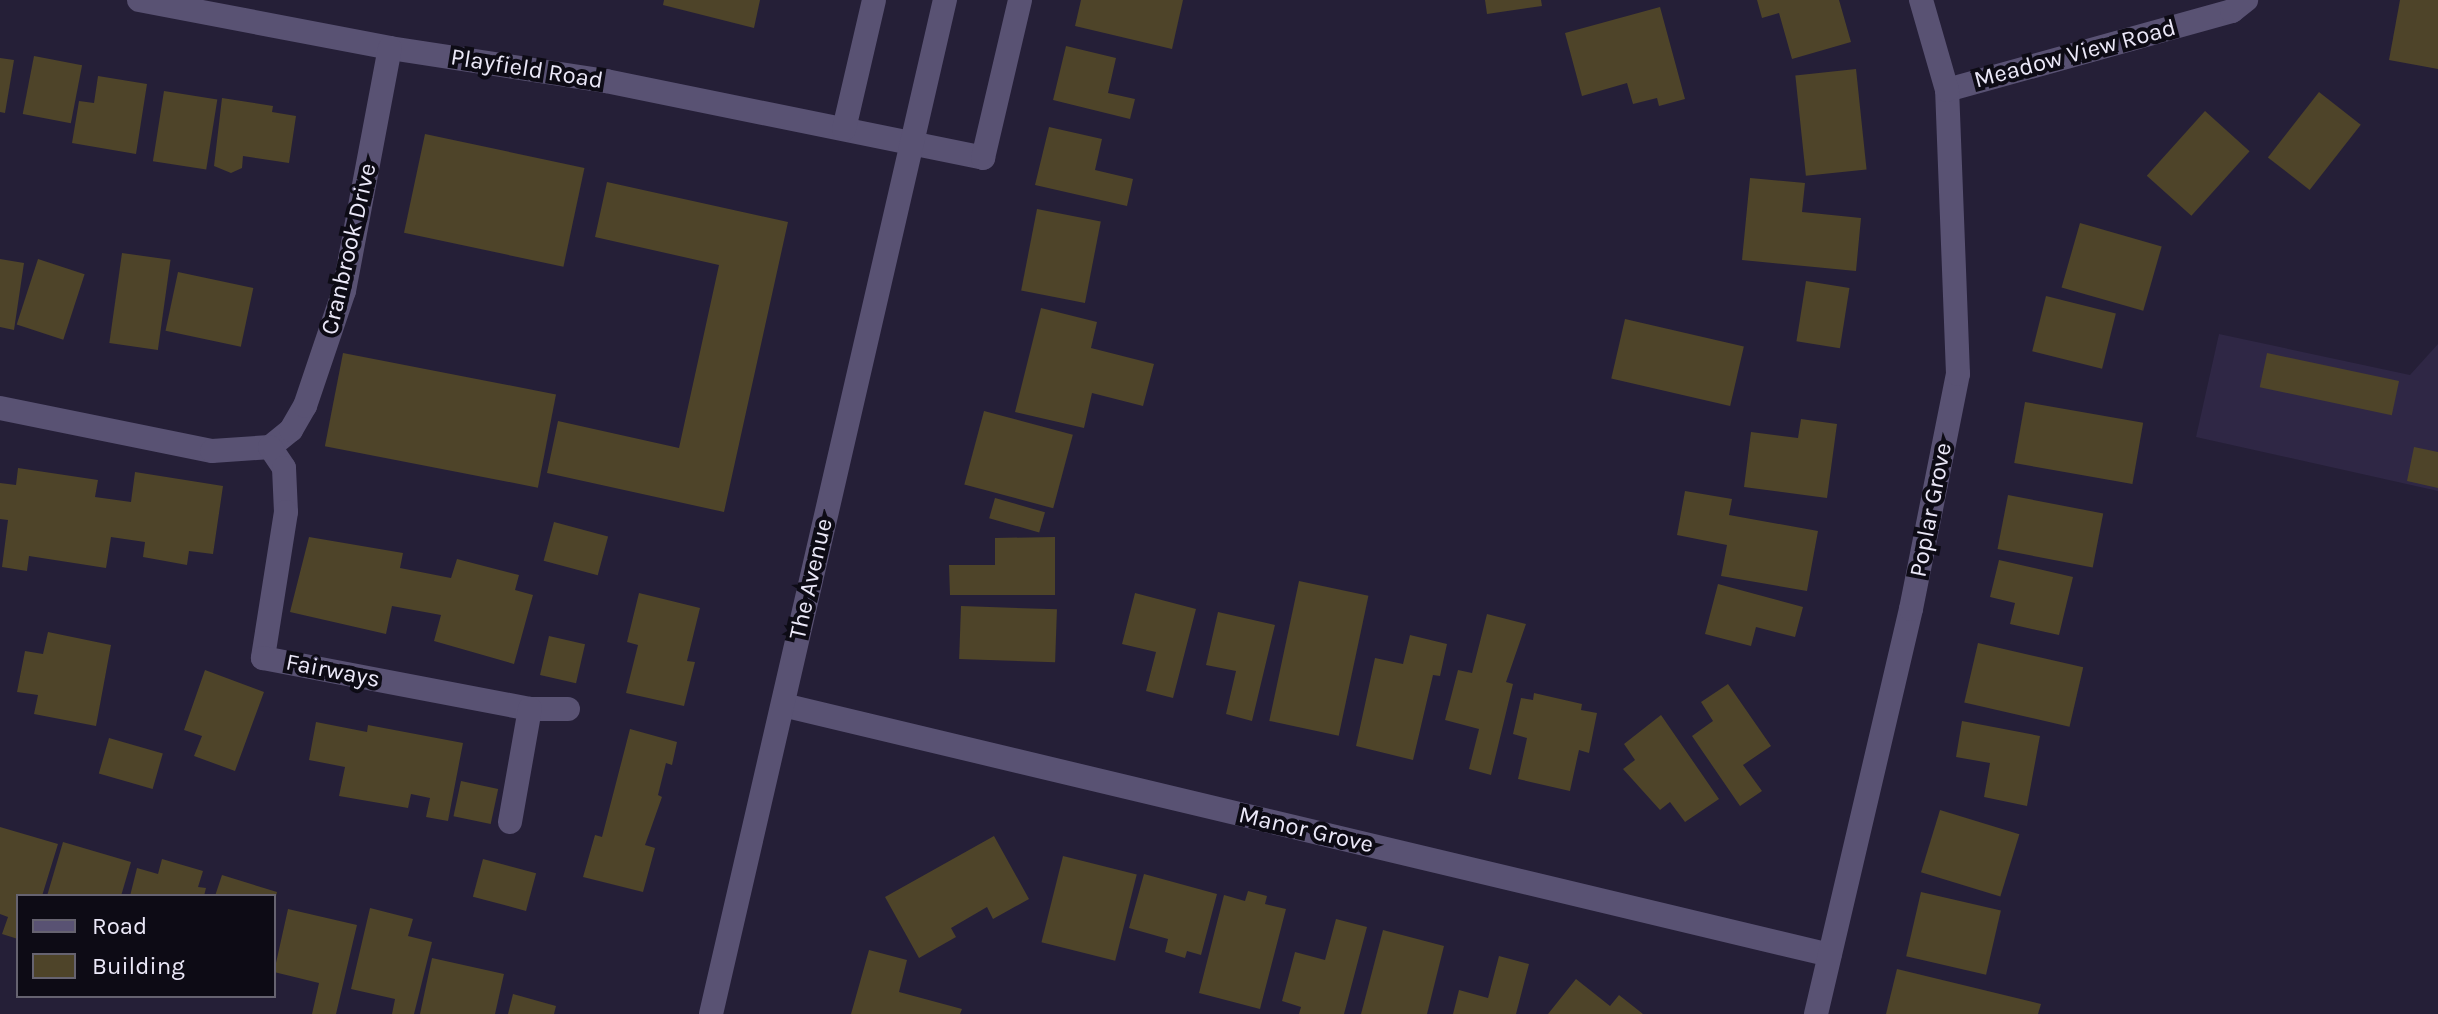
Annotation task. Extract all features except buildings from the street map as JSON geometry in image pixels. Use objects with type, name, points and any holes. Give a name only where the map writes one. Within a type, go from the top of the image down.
[{"type":"street","name":"Playfield Road","points":[[139,0],[390,48],[606,81],[913,145]]},
{"type":"street","points":[[844,129],[874,0]]},
{"type":"street","name":"The Avenue","points":[[711,1014],[945,0]]},
{"type":"street","points":[[913,145],[983,158],[1020,0]]},
{"type":"street","name":"Poplar Grove","points":[[1816,1014],[1911,609],[1958,374],[1947,90],[1921,0]]},
{"type":"street","name":"Meadow View Road","points":[[1947,90],[2232,11],[2246,0]]},
{"type":"street","name":"Cranbrook Drive","points":[[270,447],[291,430],[305,406],[344,291],[390,48]]},
{"type":"street","points":[[0,408],[212,451],[270,447]]},
{"type":"street","name":"Fairways","points":[[270,447],[284,468],[286,512],[263,658],[530,709],[568,709]]},
{"type":"street","name":"Manor Grove","points":[[783,705],[1830,955]]},
{"type":"street","points":[[510,822],[530,709]]},
{"type":"shaded area","points":[[2219,334],[2410,375],[2438,344],[2438,491],[2196,437]]}]
